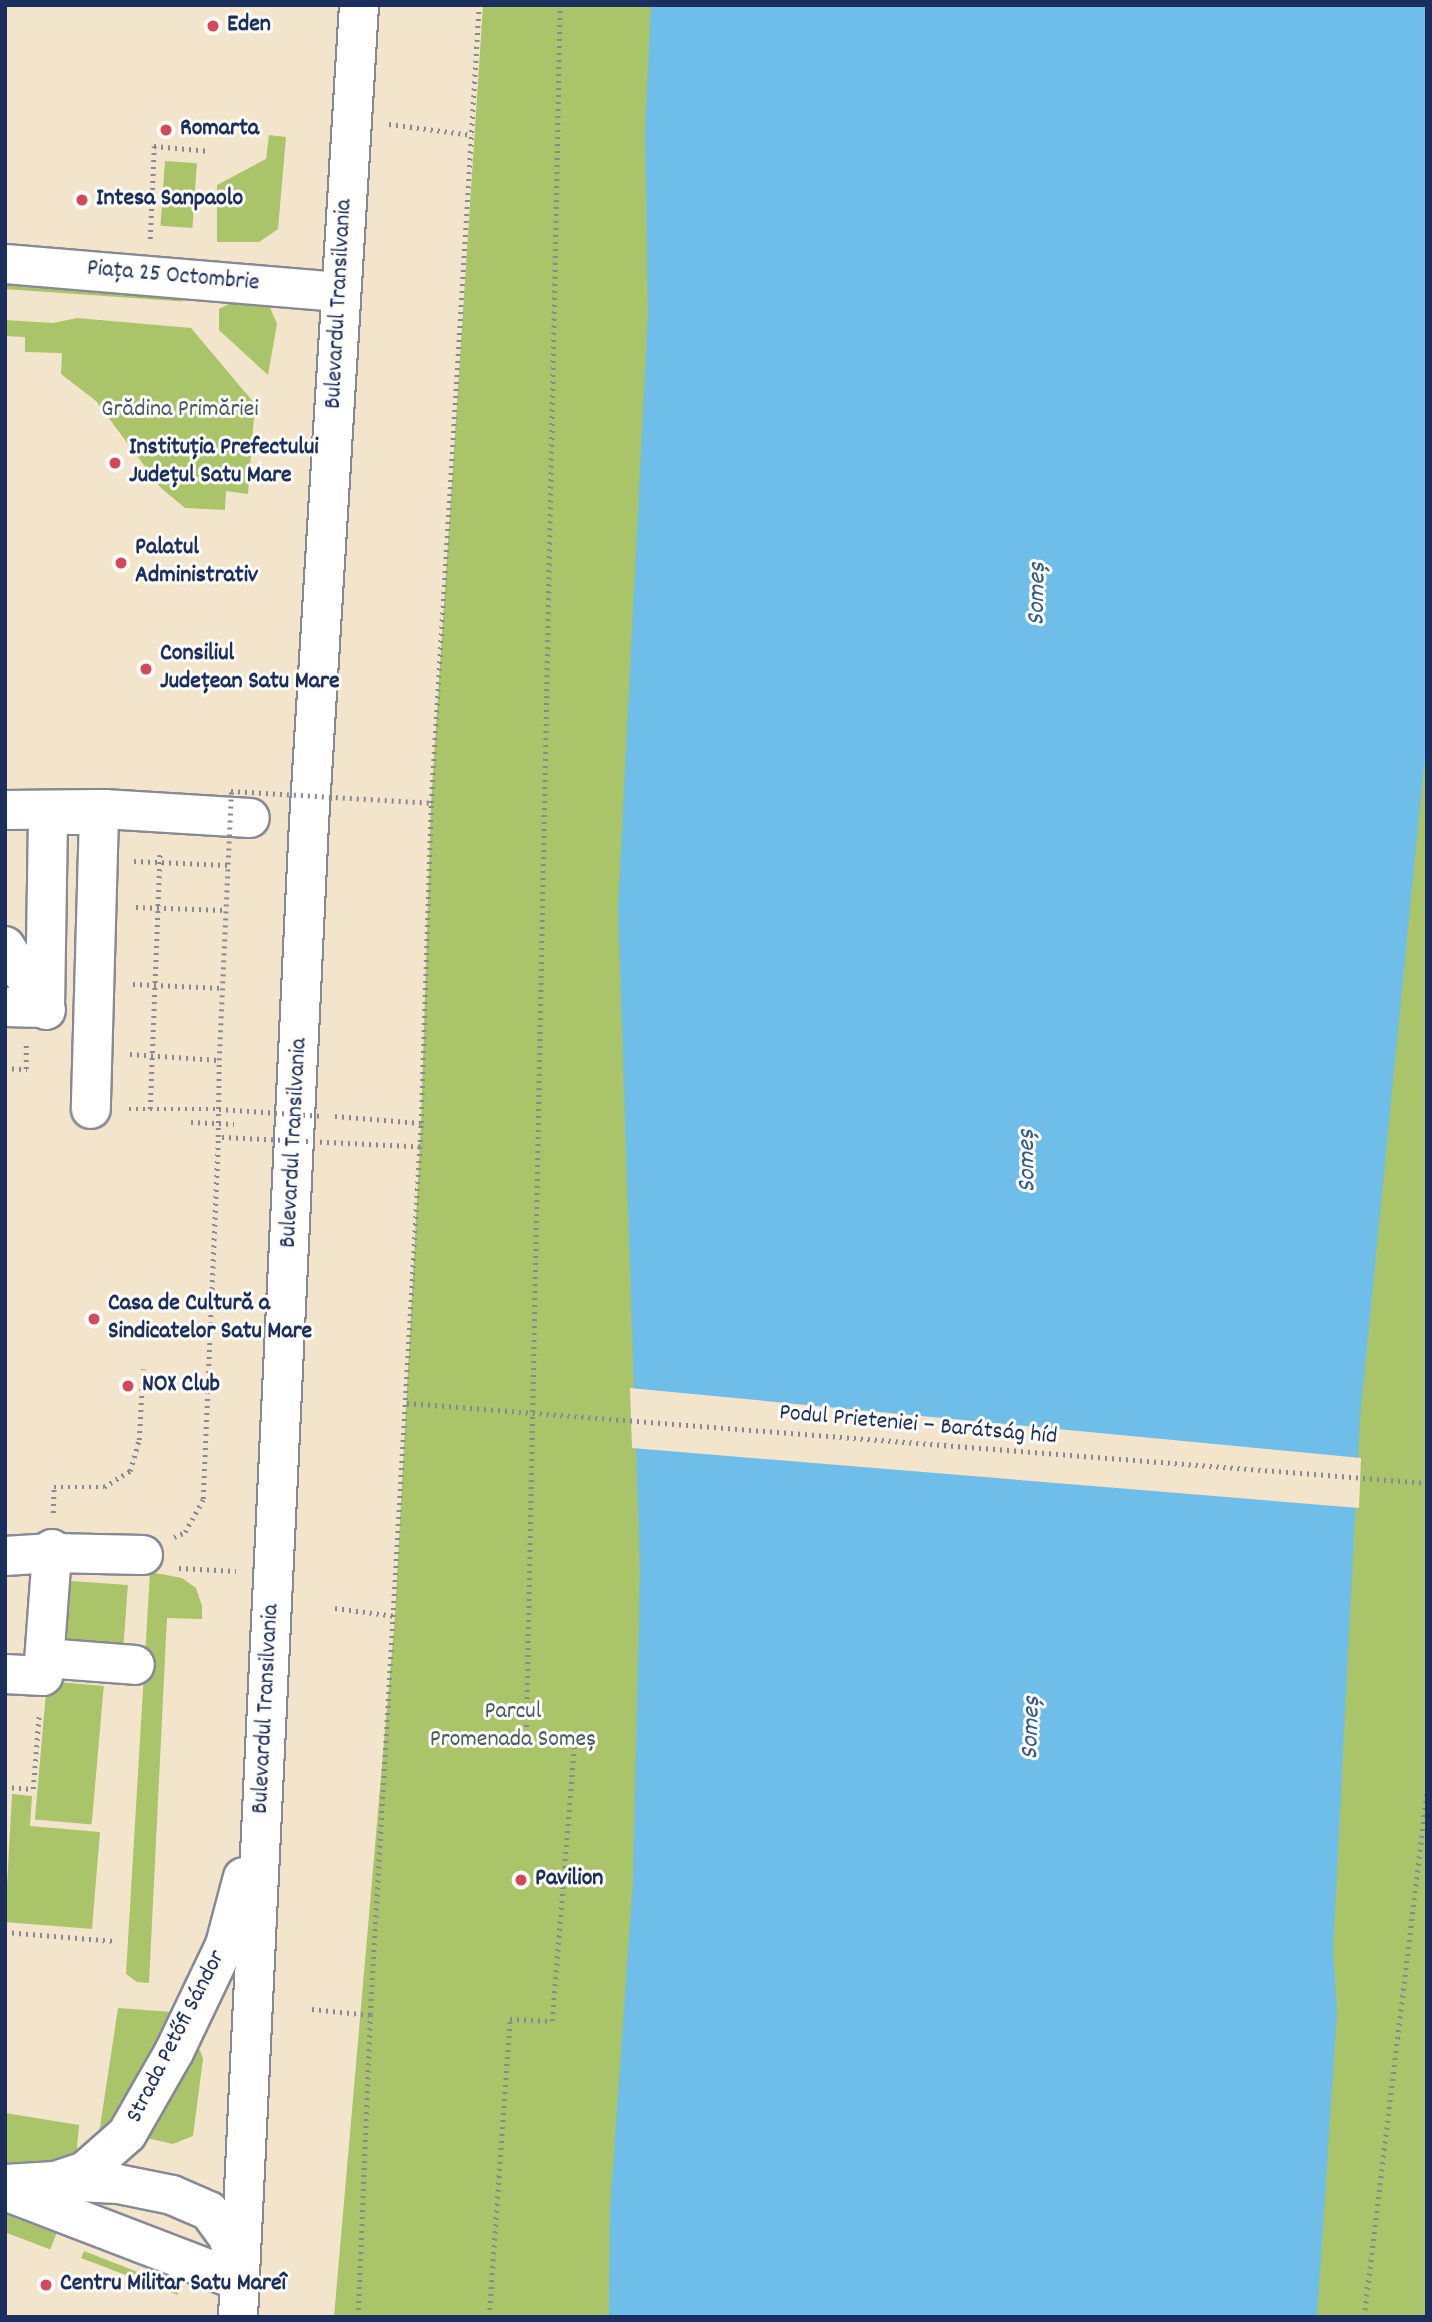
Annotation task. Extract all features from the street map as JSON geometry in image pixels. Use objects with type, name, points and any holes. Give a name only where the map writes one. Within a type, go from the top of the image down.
[{"type":"street","name":"Bulevardul Transilvania","points":[[239,2299],[311,796],[359,5]]},
{"type":"street","name":"Piața 25 Octombrie","points":[[5,264],[341,292]]},
{"type":"street","points":[[48,813],[104,809],[250,818]]},
{"type":"street","points":[[5,810],[99,815],[91,1109]]},
{"type":"street","points":[[45,994],[48,813]]},
{"type":"street","points":[[46,858],[97,860]]},
{"type":"street","points":[[46,903],[95,905]]},
{"type":"street","points":[[5,946],[91,1052]]},
{"type":"street","points":[[5,1007],[93,982]]},
{"type":"street","points":[[5,1556],[52,1551],[153,1549]]},
{"type":"street","points":[[44,1667],[52,1551]]},
{"type":"street","points":[[5,1674],[44,1667],[135,1665]]},
{"type":"street","name":"Strada Petőfi Sándor","points":[[5,2184],[55,2181],[85,2171],[127,2134],[152,2093],[225,1945],[262,1807]]},
{"type":"street","points":[[55,2181],[118,2184],[172,2195],[209,2211],[228,2237],[239,2299]]},
{"type":"street","points":[[5,2191],[239,2299]]},
{"type":"path","points":[[358,2317],[370,2015],[396,1616],[420,1147],[431,803],[479,5]]},
{"type":"path","points":[[489,2317],[510,2019],[552,2021],[574,1745],[526,1741],[560,5]]},
{"type":"path","points":[[385,124],[472,135]]},
{"type":"path","points":[[150,243],[154,146],[210,151]]},
{"type":"path","points":[[153,1549],[185,1532],[203,1499],[231,791],[431,803]]},
{"type":"path","points":[[150,1109],[161,839]]},
{"type":"path","points":[[97,860],[228,865]]},
{"type":"path","points":[[95,905],[226,910]]},
{"type":"path","points":[[93,982],[223,988]]},
{"type":"path","points":[[91,1052],[219,1060]]},
{"type":"path","points":[[5,1068],[27,1069]]},
{"type":"path","points":[[91,1109],[219,1109],[421,1123]]},
{"type":"path","points":[[191,1122],[234,1124]]},
{"type":"path","points":[[218,1137],[420,1147]]},
{"type":"path","points":[[52,1551],[54,1487],[104,1487],[130,1471],[139,1440],[143,1369]]},
{"type":"path","name":"Podul Prieteniei – Barátság híd","points":[[407,1403],[1427,1483]]},
{"type":"path","points":[[335,1608],[396,1616]]},
{"type":"path","points":[[5,1787],[33,1789],[44,1667]]},
{"type":"path","points":[[1364,2317],[1427,1790]]},
{"type":"path","points":[[5,1932],[115,1941]]},
{"type":"path","points":[[312,2009],[370,2015]]},
{"type":"green space","name":"Parcul Promenada Someș","points":[[483,5],[1427,5],[1427,2317],[334,2317],[395,1616],[421,1123],[431,803]]},
{"type":"green space","points":[[269,135],[286,137],[278,229],[259,242],[217,242],[217,185],[266,159]]},
{"type":"green space","points":[[165,161],[197,163],[192,228],[160,226]]},
{"type":"green space","points":[[5,280],[184,292],[183,301],[5,289]]},
{"type":"green space","points":[[238,299],[269,305],[277,324],[268,375],[219,330],[219,309]]},
{"type":"green space","name":"Grădina Primăriei","points":[[77,318],[191,328],[255,404],[248,494],[226,491],[225,510],[185,508],[161,488],[96,401],[61,374],[62,353],[25,352],[25,337],[5,336],[5,320],[53,323]]},
{"type":"green space","points":[[150,1572],[182,1578],[196,1588],[202,1606],[202,1619],[167,1618],[149,1983],[137,1982],[126,1974]]},
{"type":"green space","points":[[57,1580],[128,1585],[123,1657],[52,1652]]},
{"type":"green space","points":[[47,1681],[104,1686],[92,1824],[35,1819]]},
{"type":"green space","points":[[12,1794],[32,1796],[30,1826],[100,1832],[92,1929],[5,1922]]},
{"type":"green space","points":[[118,2008],[172,2012],[163,2056],[97,2147]]},
{"type":"green space","points":[[193,2050],[200,2050],[203,2059],[193,2136],[173,2144],[137,2136]]},
{"type":"green space","points":[[5,2113],[79,2125],[76,2160],[5,2167]]},
{"type":"green space","points":[[5,2214],[56,2234],[50,2250],[5,2232]]},
{"type":"green space","points":[[84,2251],[176,2287],[178,2295],[81,2258]]},
{"type":"water","name":"Someș","points":[[651,5],[1427,5],[1427,735],[1360,1418],[1333,1950],[1337,2013],[1317,2317],[609,2317],[610,2211],[633,1879],[640,1569],[618,909],[648,313],[645,129]]},
{"type":"pier","points":[[630,1388],[1361,1458],[1359,1508],[632,1448]]},
{"type":"place","name":"Eden","points":[[213,26]]},
{"type":"place","name":"Romarta","points":[[166,130]]},
{"type":"place","name":"Intesa Sanpaolo","points":[[82,200]]},
{"type":"place","name":"Instituția Prefectului Județul Satu Mare","points":[[115,463]]},
{"type":"place","name":"Palatul Administrativ","points":[[121,563]]},
{"type":"place","name":"Consiliul Județean Satu Mare","points":[[146,669]]},
{"type":"place","name":"Casa de Cultură a Sindicatelor Satu Mare","points":[[94,1319]]},
{"type":"place","name":"NOX Club","points":[[128,1386]]},
{"type":"place","name":"Pavilion","points":[[521,1880]]},
{"type":"place","name":"Centru Militar Satu Mareî","points":[[46,2285]]}]
